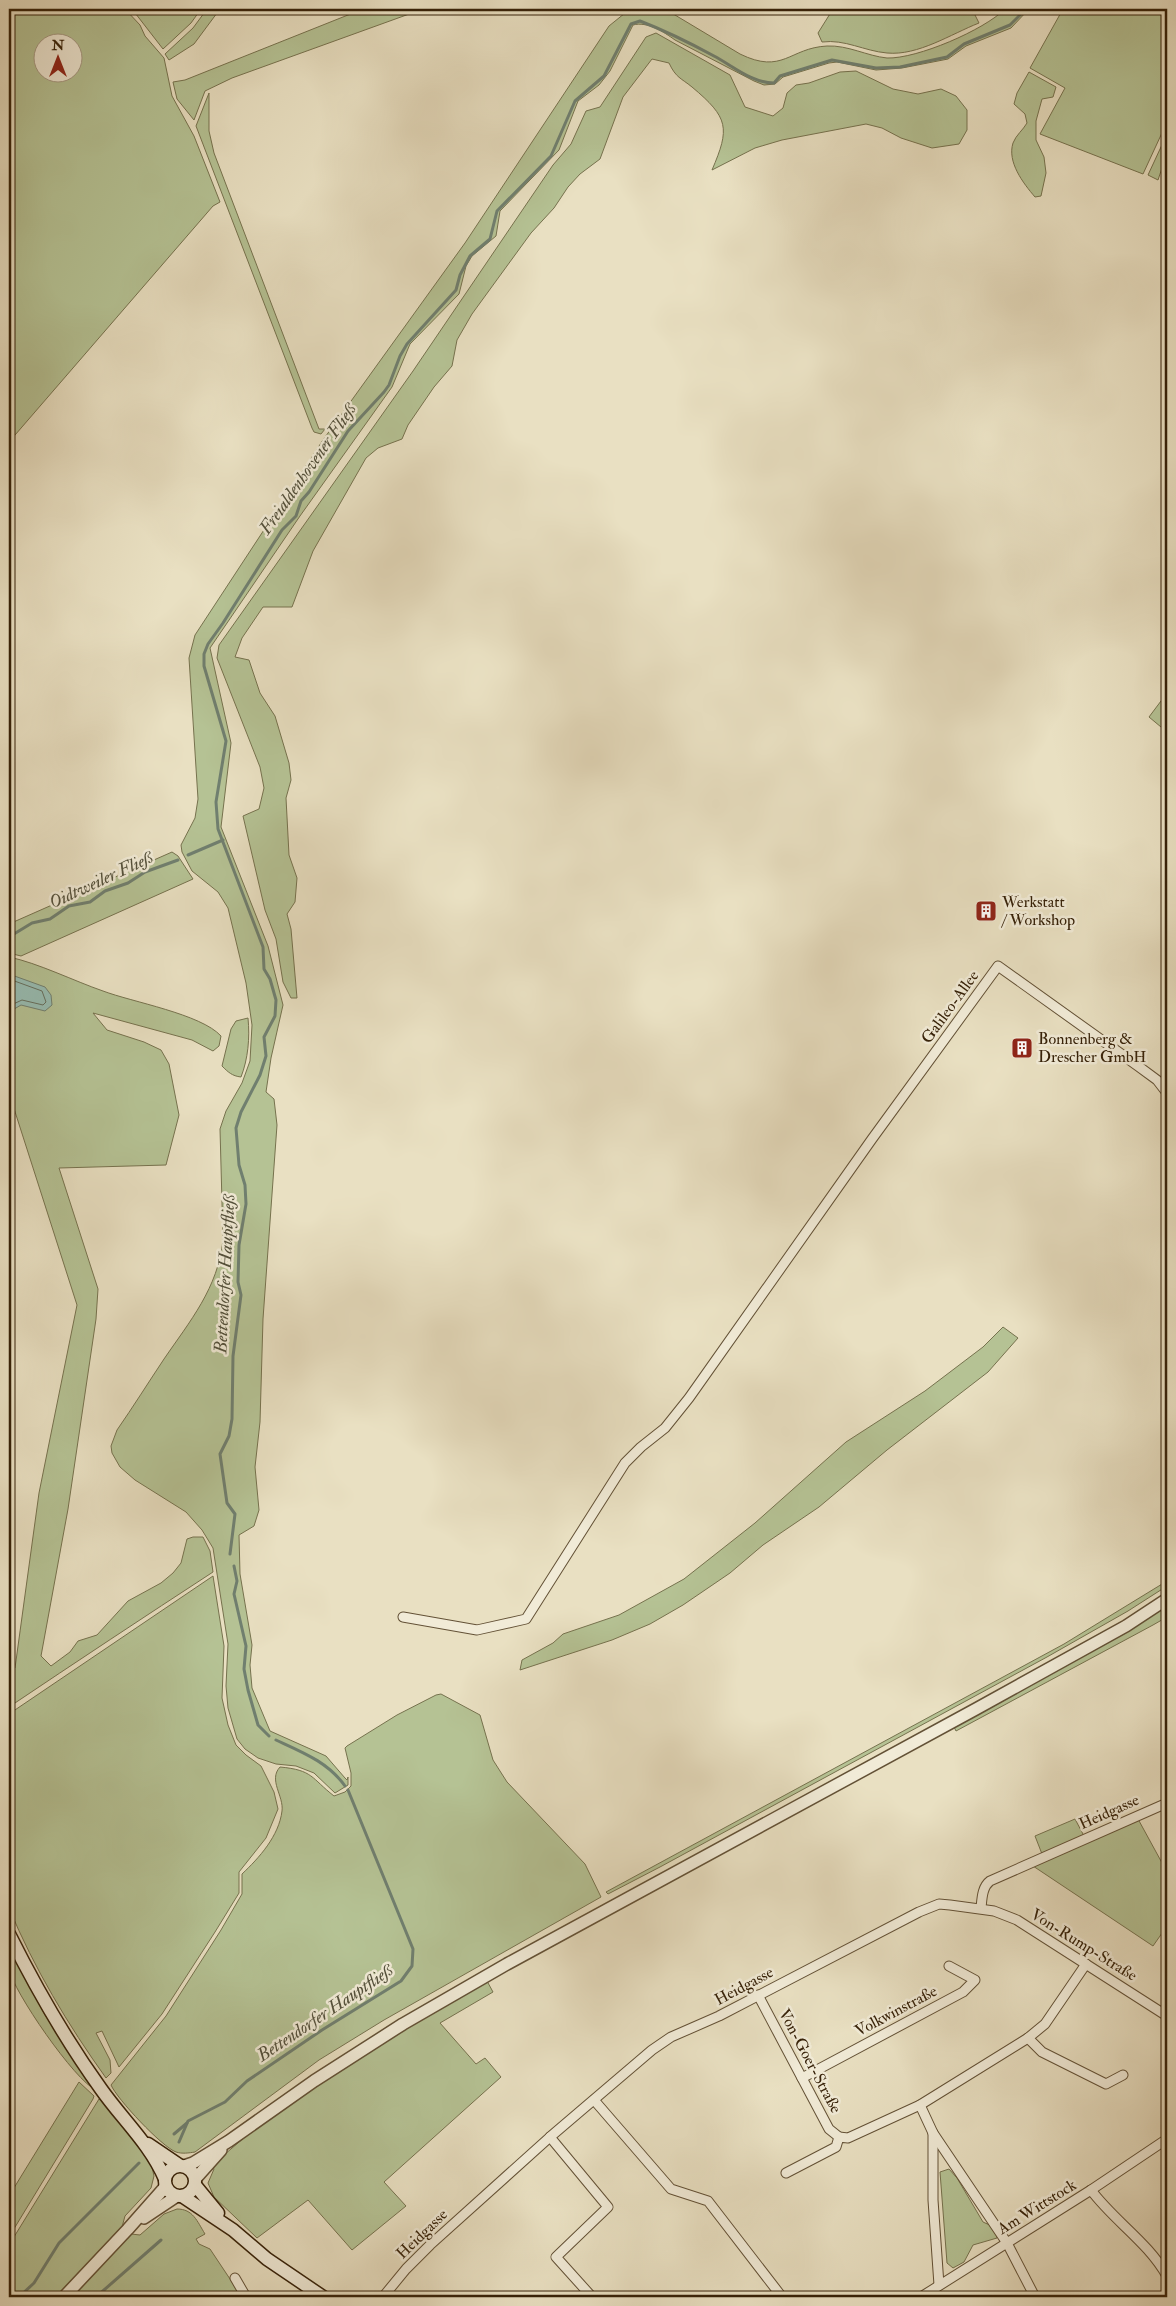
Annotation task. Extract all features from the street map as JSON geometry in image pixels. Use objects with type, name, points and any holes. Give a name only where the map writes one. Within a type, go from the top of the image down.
[{"type":"main road","points":[[9,1934],[35,1988],[68,2041],[102,2090],[142,2140],[171,2193],[234,2230],[267,2259],[323,2297]]},
{"type":"main road","points":[[142,2140],[193,2172],[195,2182],[234,2230]]},
{"type":"main road","points":[[165,2182],[169,2169],[182,2165]]},
{"type":"main road","points":[[179,2196],[191,2191],[195,2182]]},
{"type":"street","name":"Galileo-Allee","points":[[403,1617],[477,1630],[526,1619],[625,1463],[641,1447],[665,1428],[689,1398],[872,1139],[998,966],[1157,1080],[1167,1093]]},
{"type":"street","points":[[182,2165],[193,2163],[378,2040],[491,1973],[1126,1626],[1167,1599]]},
{"type":"street","name":"Heidgasse","points":[[383,2297],[406,2269],[430,2245],[550,2137],[652,2050],[671,2037],[719,2016],[919,1912],[939,1904],[981,1908],[986,1884],[990,1881],[1167,1803]]},
{"type":"street","name":"Von-Rump-Straße","points":[[981,1908],[1017,1920],[1167,2016]]},
{"type":"street","points":[[786,2173],[836,2147],[840,2137],[848,2138],[920,2105],[1028,2038],[1045,2024],[1086,1964]]},
{"type":"street","name":"Volkwinstraße","points":[[802,2078],[964,1992],[975,1980],[949,1966]]},
{"type":"street","name":"Von-Goer-Straße","points":[[758,1995],[829,2129],[840,2137]]},
{"type":"street","points":[[1028,2038],[1042,2052],[1106,2084],[1123,2075]]},
{"type":"street","points":[[594,2100],[671,2189],[708,2201],[782,2297]]},
{"type":"street","points":[[920,2105],[933,2133],[1008,2243],[1035,2297]]},
{"type":"street","points":[[933,2133],[933,2200],[939,2285]]},
{"type":"street","points":[[550,2137],[608,2207],[556,2257],[592,2297]]},
{"type":"street","name":"Am Wittstock","points":[[921,2297],[1092,2190],[1167,2139]]},
{"type":"street","points":[[195,2182],[228,2141]]},
{"type":"street","points":[[64,2297],[128,2229],[165,2182]]},
{"type":"street","points":[[1092,2190],[1101,2203],[1132,2233],[1167,2276]]},
{"type":"street","points":[[128,2229],[179,2196]]},
{"type":"street","points":[[235,2278],[246,2297]]},
{"type":"green space","points":[[9,9],[125,9],[140,25],[145,36],[164,58],[172,96],[194,136],[220,202],[213,206],[9,442]]},
{"type":"green space","points":[[132,9],[201,9],[191,23],[163,49]]},
{"type":"green space","points":[[207,9],[220,9],[194,44],[169,60],[165,54],[193,28]]},
{"type":"green space","points":[[363,9],[423,9],[232,78],[205,91],[194,120],[177,99],[173,82],[185,80]]},
{"type":"green space","points":[[630,9],[665,9],[740,54],[766,62],[785,59],[803,51],[827,46],[842,47],[887,58],[915,54],[949,42],[982,26],[1005,9],[1029,9],[1011,28],[966,46],[948,59],[902,68],[876,70],[837,62],[829,63],[783,77],[775,84],[764,85],[655,28],[638,24],[633,25],[610,71],[599,85],[578,101],[559,150],[500,211],[496,236],[472,256],[466,266],[459,294],[410,344],[392,387],[300,516],[210,648],[231,743],[221,827],[268,946],[283,1005],[271,1058],[266,1092],[274,1099],[277,1125],[263,1319],[260,1422],[255,1467],[259,1510],[254,1526],[239,1535],[240,1574],[252,1645],[250,1665],[252,1688],[270,1731],[326,1756],[347,1780],[348,1777],[348,1785],[335,1793],[314,1773],[296,1766],[276,1764],[258,1758],[245,1749],[237,1739],[228,1708],[226,1686],[228,1644],[213,1548],[202,1530],[186,1512],[135,1480],[120,1467],[112,1453],[111,1446],[117,1430],[193,1317],[215,1274],[223,1240],[220,1129],[226,1111],[242,1083],[250,1061],[252,1025],[246,983],[228,908],[218,892],[192,871],[182,852],[181,845],[195,818],[198,799],[189,658],[195,635],[323,440],[465,243],[609,26]]},
{"type":"green space","points":[[833,9],[972,9],[979,23],[922,48],[899,53],[887,53],[839,42],[822,42],[818,33]]},
{"type":"green space","points":[[1063,9],[1167,9],[1167,122],[1143,174],[1040,134],[1065,88],[1030,68]]},
{"type":"green space","points":[[656,33],[730,75],[745,107],[773,116],[783,108],[787,93],[796,85],[809,83],[840,72],[856,71],[893,89],[918,94],[941,89],[956,96],[967,110],[967,130],[959,144],[932,148],[901,138],[882,128],[866,124],[782,140],[755,148],[712,170],[722,144],[723,124],[719,116],[704,98],[676,75],[669,63],[652,59],[623,97],[600,159],[580,174],[568,187],[554,208],[531,233],[472,314],[457,340],[452,366],[434,387],[408,425],[402,439],[378,448],[366,458],[313,551],[292,607],[263,607],[242,638],[235,657],[249,660],[260,693],[275,716],[289,763],[291,780],[286,798],[289,855],[297,878],[295,902],[287,914],[291,929],[297,998],[291,998],[283,982],[276,939],[265,910],[243,816],[259,809],[264,788],[260,767],[217,658],[219,645],[413,371],[553,165],[571,144],[586,111],[600,107],[646,37]]},
{"type":"green space","points":[[1029,72],[1056,87],[1053,97],[1042,99],[1036,121],[1036,140],[1044,157],[1046,173],[1041,196],[1035,197],[1017,172],[1012,157],[1014,140],[1027,123],[1025,114],[1014,104],[1017,93]]},
{"type":"green space","points":[[209,93],[209,131],[214,153],[319,429],[325,429],[321,434],[314,432],[312,428],[196,126]]},
{"type":"green space","points":[[1167,134],[1167,153],[1158,180],[1148,175]]},
{"type":"green space","points":[[1167,693],[1167,732],[1149,717]]},
{"type":"green space","points":[[172,852],[178,856],[193,879],[21,956],[9,953],[9,924]]},
{"type":"green space","points":[[9,957],[44,968],[103,991],[183,1015],[211,1028],[221,1036],[219,1046],[213,1051],[192,1040],[93,1013],[107,1030],[144,1042],[161,1050],[169,1064],[179,1115],[166,1165],[59,1168],[98,1289],[96,1319],[68,1509],[41,1656],[51,1666],[70,1652],[78,1641],[97,1635],[128,1601],[161,1583],[173,1573],[181,1563],[187,1539],[203,1537],[210,1551],[213,1572],[9,1707],[9,1668],[15,1668],[39,1493],[77,1305],[9,1093]]},
{"type":"green space","points":[[248,1018],[248,1048],[245,1063],[241,1077],[235,1076],[222,1066],[231,1029],[236,1021]]},
{"type":"green space","points":[[1003,1327],[1018,1338],[988,1372],[887,1450],[819,1507],[763,1545],[730,1573],[683,1605],[650,1624],[612,1640],[520,1670],[522,1660],[553,1643],[563,1634],[619,1615],[684,1579],[755,1523],[846,1442],[925,1391],[983,1347]]},
{"type":"green space","points":[[213,1576],[224,1646],[222,1698],[228,1725],[236,1745],[261,1766],[274,1792],[278,1809],[266,1838],[239,1872],[239,1893],[215,1932],[162,2014],[119,2067],[102,2031],[96,2033],[110,2060],[111,2073],[106,2078],[78,2038],[53,1996],[29,1952],[9,1908],[9,1714]]},
{"type":"green space","points":[[1167,1581],[1167,1586],[1128,1611],[1047,1657],[660,1867],[608,1894],[606,1892],[1064,1644]]},
{"type":"green space","points":[[1167,1607],[1167,1617],[956,1731],[954,1727]]},
{"type":"green space","points":[[441,1694],[480,1715],[493,1760],[507,1782],[585,1864],[601,1897],[384,2020],[319,2060],[195,2152],[181,2153],[169,2148],[140,2122],[111,2085],[166,2016],[242,1894],[242,1874],[273,1838],[282,1811],[276,1783],[277,1772],[280,1767],[299,1770],[311,1776],[334,1796],[345,1792],[351,1786],[351,1773],[345,1748],[397,1715]]},
{"type":"green space","points":[[1075,1819],[1084,1836],[1042,1854],[1035,1836]]},
{"type":"green space","points":[[1138,1819],[1167,1872],[1167,1926],[1153,1946],[1033,1866]]},
{"type":"green space","points":[[9,1946],[45,2015],[96,2090],[86,2083],[60,2054],[21,1996],[9,1969]]},
{"type":"green space","points":[[487,1981],[493,1992],[440,2023],[476,2064],[485,2058],[501,2077],[384,2182],[406,2206],[352,2250],[308,2200],[257,2238],[214,2197],[208,2183],[214,2169],[212,2166],[243,2139],[276,2113],[344,2066]]},
{"type":"green space","points":[[79,2082],[94,2096],[93,2099],[9,2237],[9,2196]]},
{"type":"green space","points":[[99,2099],[102,2099],[150,2158],[154,2176],[151,2188],[125,2216],[122,2227],[57,2297],[9,2297],[9,2245]]},
{"type":"green space","points":[[949,2169],[957,2178],[983,2222],[994,2227],[997,2238],[973,2245],[964,2262],[953,2268],[947,2263],[940,2172]]},
{"type":"green space","points":[[177,2209],[191,2213],[197,2220],[205,2234],[196,2239],[199,2244],[210,2249],[242,2297],[70,2297],[131,2234],[140,2235],[164,2214]]},
{"type":"water","points":[[9,974],[45,987],[51,995],[52,1005],[45,1011],[21,1005],[9,1012]]},
{"type":"waterway","name":"Freialdenhovener Fließ","points":[[230,1554],[235,1514],[227,1503],[220,1454],[229,1436],[232,1419],[233,1356],[241,1295],[238,1282],[239,1245],[246,1204],[245,1185],[239,1165],[236,1128],[241,1112],[260,1075],[266,1056],[264,1037],[275,1016],[276,1000],[270,979],[264,969],[263,947],[218,829],[216,802],[226,741],[204,666],[204,654],[208,644],[282,530],[296,516],[301,501],[309,492],[348,431],[389,385],[400,356],[407,344],[456,290],[460,275],[470,256],[490,239],[497,211],[551,156],[575,101],[604,76],[631,24],[640,21],[650,25],[696,46],[750,77],[774,83],[780,76],[832,60],[876,68],[900,67],[947,57],[964,44],[1010,25],[1026,9]]},
{"type":"waterway","name":"Oidtweiler Fließ","points":[[188,855],[223,840]]},
{"type":"waterway","name":"Oidtweiler Fließ","points":[[9,937],[32,923],[50,919],[69,906],[90,902],[105,891],[128,883],[145,872],[178,860]]},
{"type":"waterway","name":"Bettendorfer Hauptfließ","points":[[234,1566],[237,1581],[234,1594],[246,1646],[244,1669],[248,1690],[258,1725],[269,1736]]},
{"type":"waterway","name":"Bettendorfer Hauptfließ","points":[[276,1740],[323,1764],[345,1786]]},
{"type":"waterway","name":"Bettendorfer Hauptfließ","points":[[179,2142],[188,2121],[225,2102],[247,2081],[322,2030],[401,1981],[412,1966],[413,1949],[348,1790]]},
{"type":"waterway","name":"Bettendorfer Hauptfließ","points":[[174,2134],[187,2123]]},
{"type":"waterway","points":[[19,2297],[34,2283],[59,2243],[139,2163]]},
{"type":"waterway","name":"Bettendorfer Hauptfließ","points":[[96,2297],[161,2240]]},
{"type":"place","name":"Werkstatt / Workshop","points":[[986,911]]},
{"type":"place","name":"Bonnenberg & Drescher GmbH","points":[[1022,1048]]}]
